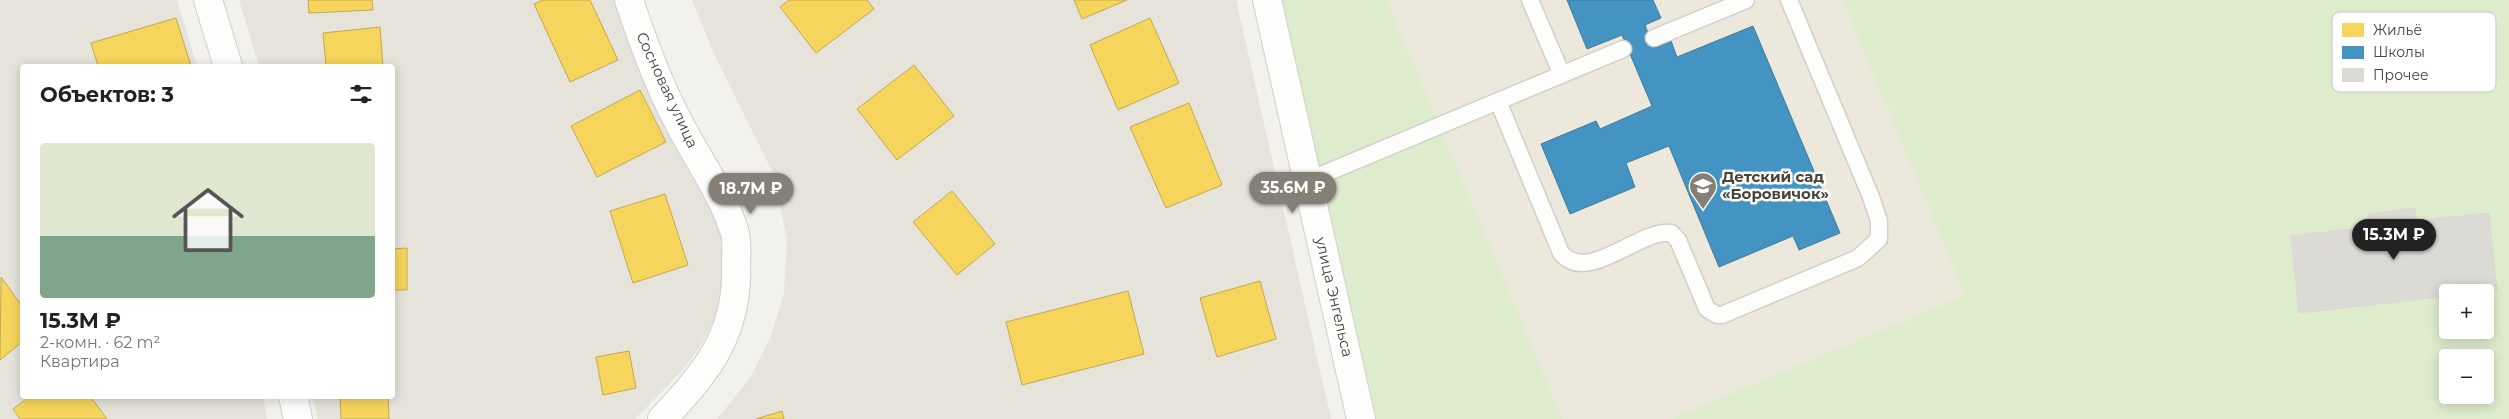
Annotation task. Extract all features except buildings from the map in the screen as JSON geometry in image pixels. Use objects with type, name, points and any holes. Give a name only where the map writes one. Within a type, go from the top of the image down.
[{"type":"street","points":[[208,0],[227,64]]},
{"type":"street","name":"Сосновая улица","points":[[629,0],[641,37],[685,135],[715,186],[735,232],[737,282],[730,316],[719,350],[690,390],[662,419]]},
{"type":"street","name":"улица Энгельса","points":[[1266,0],[1361,419]]},
{"type":"street","points":[[294,399],[298,419]]},
{"type":"lane","points":[[1530,0],[1562,75]]},
{"type":"lane","points":[[1654,38],[1746,0]]},
{"type":"lane","points":[[1498,102],[1561,253],[1566,259],[1576,264],[1589,263],[1650,237],[1671,233],[1678,240],[1707,310],[1717,315],[1722,315],[1858,258],[1879,239],[1878,221],[1871,197],[1789,0]]},
{"type":"lane","points":[[1308,181],[1623,49]]},
{"type":"shaded area","points":[[0,0],[177,0],[196,64],[20,64],[20,399],[264,399],[267,419],[0,419]]},
{"type":"shaded area","points":[[239,0],[628,0],[720,198],[727,279],[716,316],[701,345],[681,372],[635,419],[318,419],[313,399],[395,399],[395,64],[258,64]]},
{"type":"shaded area","points":[[692,0],[1236,0],[1331,419],[717,419],[750,378],[771,336],[784,293],[787,240],[775,177],[716,58]]},
{"type":"shaded area","name":"Детский сад «Боровичок»","points":[[1387,0],[1842,0],[1965,295],[1670,419],[1563,419]]},
{"type":"green space","points":[[1267,0],[1387,0],[1563,419],[1361,419]]},
{"type":"green space","points":[[1842,0],[2509,0],[2509,419],[1670,419],[1965,295]]},
{"type":"place","name":"Детский сад «Боровичок»","points":[[1703,210]]}]
